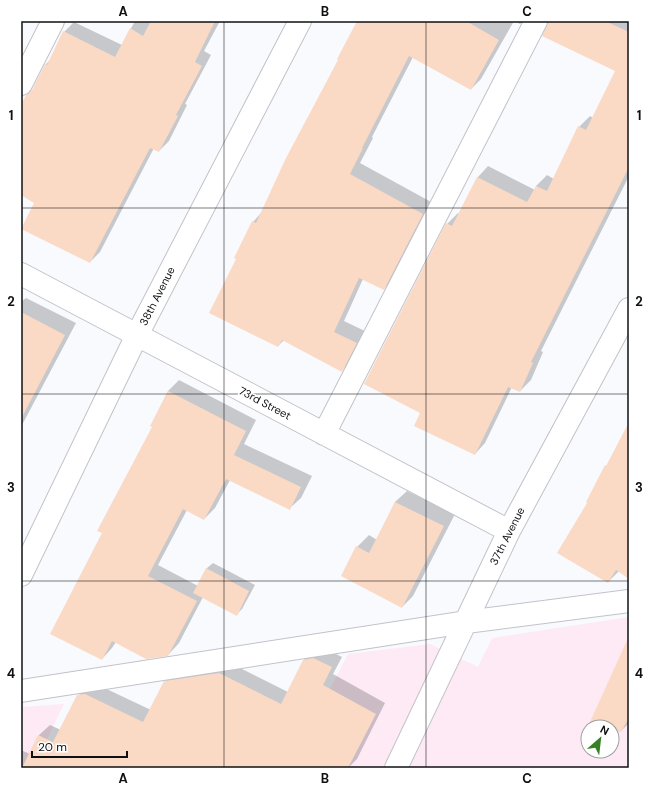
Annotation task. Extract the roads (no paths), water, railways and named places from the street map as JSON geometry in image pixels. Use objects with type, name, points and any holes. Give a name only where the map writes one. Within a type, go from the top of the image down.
[{"type":"street","points":[[21,84],[54,21]]},
{"type":"street","name":"38th Avenue","points":[[21,575],[137,335],[300,21]]},
{"type":"street","points":[[324,434],[536,21]]},
{"type":"street","name":"73rd Street","points":[[21,274],[509,531]]},
{"type":"street","name":"37th Avenue","points":[[396,768],[509,531],[629,310]]},
{"type":"street","points":[[21,692],[466,622],[629,602]]}]
